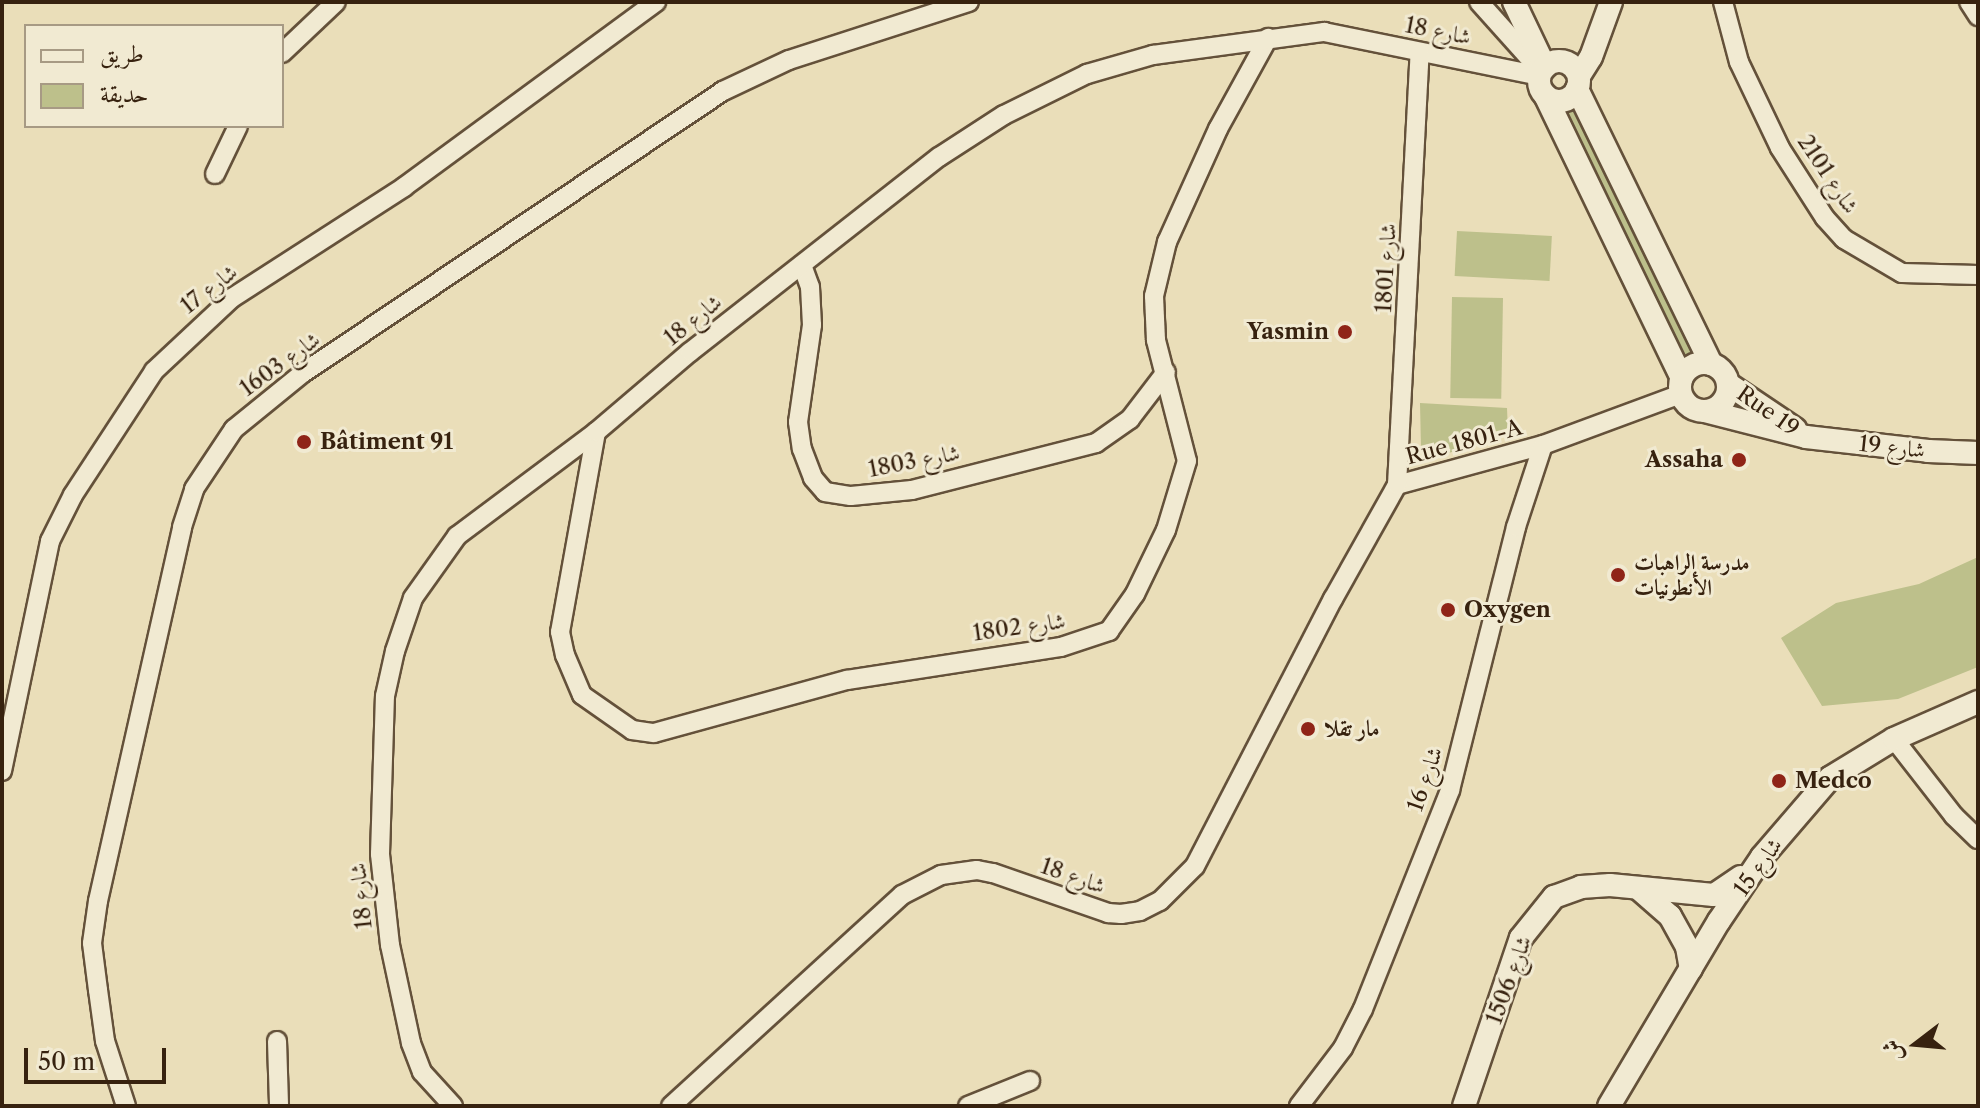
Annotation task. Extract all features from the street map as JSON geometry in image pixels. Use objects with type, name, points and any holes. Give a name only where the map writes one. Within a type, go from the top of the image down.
[{"type":"street","points":[[284,51],[336,2]]},
{"type":"street","name":"شارع 17","points":[[2,771],[50,541],[88,470],[154,371],[232,298],[404,187],[656,2]]},
{"type":"street","name":"شارع 1603","points":[[126,1106],[105,1041],[99,1003],[92,943],[98,901],[182,527],[194,489],[234,429],[303,373],[723,91],[789,60],[969,2]]},
{"type":"street","points":[[1479,2],[1563,100],[1578,83],[1591,57],[1611,2]]},
{"type":"street","points":[[1514,2],[1543,77],[1690,407],[1705,411],[1725,399],[1728,384],[1722,371],[1711,364],[1566,62],[1553,62],[1543,77]]},
{"type":"street","name":"شارع 2101","points":[[1723,2],[1739,62],[1780,148],[1825,218],[1844,239],[1902,273],[1978,275]]},
{"type":"street","points":[[1969,2],[1978,16]]},
{"type":"street","name":"شارع 18","points":[[453,1106],[422,1072],[411,1043],[390,945],[380,854],[385,696],[413,598],[450,545],[498,502],[596,432],[802,265],[965,139],[1087,74],[1153,55],[1324,32],[1543,77]]},
{"type":"street","name":"شارع 1802","points":[[596,432],[560,632],[565,655],[582,695],[632,730],[654,733],[847,680],[1061,647],[1109,631],[1135,594],[1166,530],[1184,475],[1185,450],[1156,340],[1154,296],[1167,242],[1218,129],[1268,38]]},
{"type":"street","name":"شارع 1801","points":[[1397,485],[1420,53]]},
{"type":"street","points":[[215,174],[237,128]]},
{"type":"street","name":"شارع 1803","points":[[802,265],[810,287],[812,325],[798,422],[802,449],[813,478],[825,492],[851,496],[912,490],[1096,443],[1130,419],[1166,372]]},
{"type":"street","points":[[1681,386],[1690,367],[1711,364]]},
{"type":"street","name":"Rue 19","points":[[1728,384],[1806,437]]},
{"type":"street","name":"Rue 1801-A","points":[[1397,485],[1543,445],[1681,386]]},
{"type":"street","name":"Rue 19","points":[[1705,411],[1806,437]]},
{"type":"street","name":"شارع 19","points":[[1806,437],[1928,451],[1978,453]]},
{"type":"street","name":"شارع 16","points":[[1299,1106],[1343,1048],[1363,1009],[1450,790],[1509,554],[1543,445]]},
{"type":"street","name":"شارع 18","points":[[671,1106],[902,895],[941,875],[977,870],[993,873],[1108,913],[1140,911],[1174,891],[1210,841],[1333,599],[1397,485]]},
{"type":"street","name":"شارع 15","points":[[1609,1106],[1762,857],[1830,778],[1894,739],[1978,702]]},
{"type":"street","points":[[1894,739],[1954,816],[1978,839]]},
{"type":"street","name":"شارع 1506","points":[[1464,1106],[1511,962],[1535,917],[1554,897],[1581,887],[1638,888],[1714,895],[1734,885],[1762,857]]},
{"type":"street","points":[[1638,888],[1670,916],[1687,947],[1691,969]]},
{"type":"street","points":[[277,1041],[279,1106]]},
{"type":"street","points":[[968,1106],[1030,1081]]},
{"type":"green space","points":[[1574,109],[1693,353],[1682,358],[1563,114]]},
{"type":"green space","points":[[1457,231],[1552,236],[1550,281],[1455,276]]},
{"type":"green space","points":[[1452,297],[1503,298],[1501,399],[1450,398]]},
{"type":"green space","points":[[1420,403],[1507,408],[1508,433],[1431,459],[1421,449]]},
{"type":"green space","points":[[1978,557],[1978,667],[1898,699],[1822,706],[1781,638],[1836,603],[1919,584]]},
{"type":"place","name":"Yasmin","points":[[1345,332]]},
{"type":"place","name":"Bâtiment 91","points":[[304,442]]},
{"type":"place","name":"Assaha","points":[[1739,460]]},
{"type":"place","name":"مدرسة الراهبات الأنطونيات","points":[[1618,575]]},
{"type":"place","name":"Oxygen","points":[[1448,610]]},
{"type":"place","name":"مار تقلا","points":[[1308,729]]},
{"type":"place","name":"Medco","points":[[1779,781]]}]
